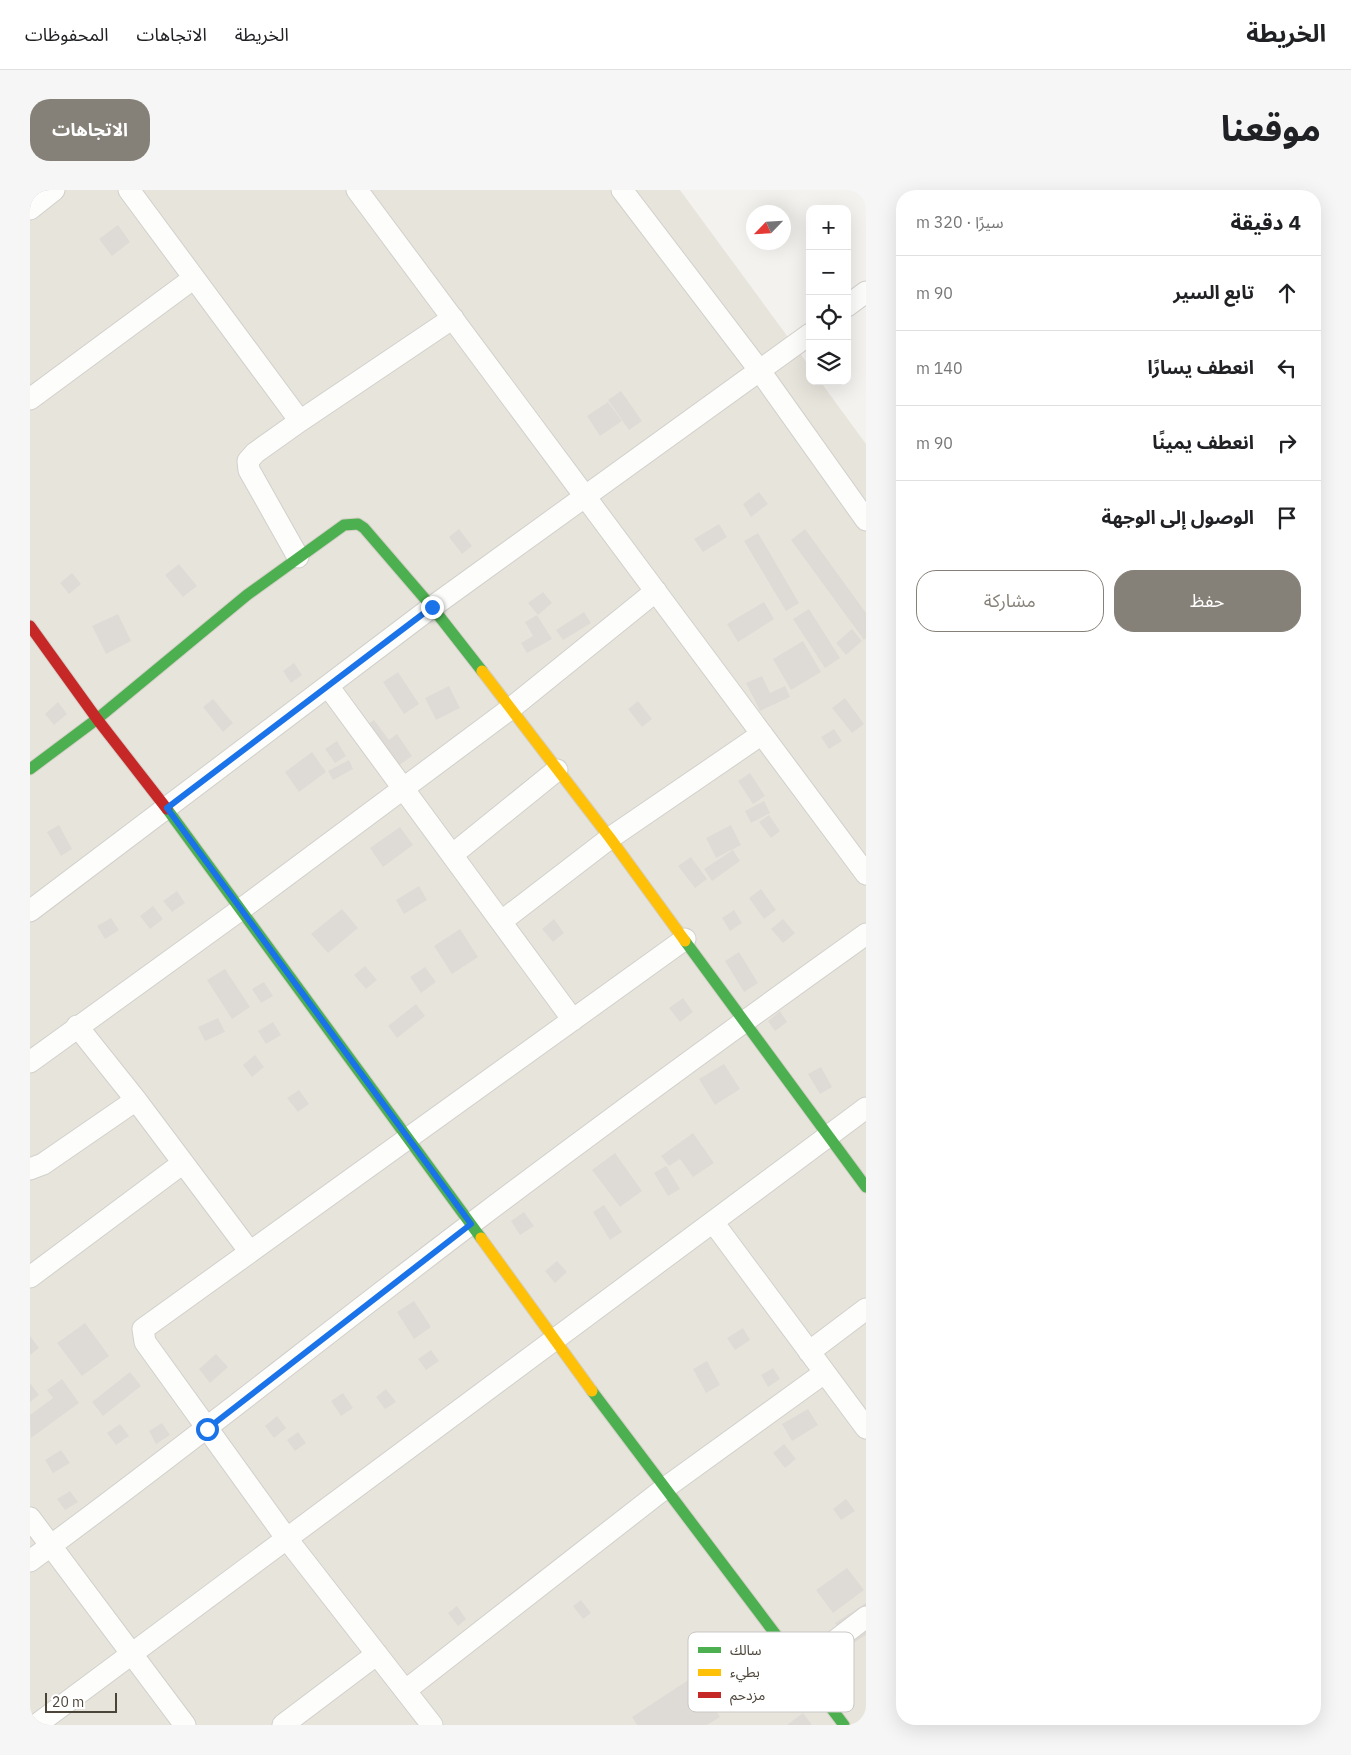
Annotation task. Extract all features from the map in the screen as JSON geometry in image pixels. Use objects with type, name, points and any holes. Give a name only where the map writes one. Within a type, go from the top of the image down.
[{"type":"street","points":[[30,209],[54,190]]},
{"type":"street","points":[[129,190],[300,421]]},
{"type":"street","points":[[357,190],[866,874]]},
{"type":"street","points":[[622,190],[760,371],[866,520]]},
{"type":"street","points":[[30,399],[194,278]]},
{"type":"street","points":[[851,303],[866,292]]},
{"type":"street","points":[[298,557],[248,470],[248,461],[255,453],[300,421],[453,318]]},
{"type":"street","points":[[30,912],[432,607],[806,337]]},
{"type":"street","points":[[30,769],[97,719],[246,594],[344,525],[358,524],[364,528],[432,607],[610,838],[866,1187]]},
{"type":"street","points":[[30,1062],[240,910],[510,709],[656,591]]},
{"type":"street","points":[[30,626],[97,719],[167,808],[409,1138],[554,1340],[774,1632]]},
{"type":"street","points":[[328,686],[402,790],[502,921],[573,1020]]},
{"type":"street","points":[[502,921],[610,838],[762,734]]},
{"type":"street","points":[[452,855],[557,770]]},
{"type":"street","points":[[30,1561],[207,1429],[471,1224],[744,1021],[866,934]]},
{"type":"street","points":[[432,1725],[287,1539],[145,1342],[143,1329],[685,939]]},
{"type":"street","points":[[78,1026],[250,1252]]},
{"type":"street","points":[[30,1169],[42,1164],[136,1100]]},
{"type":"street","points":[[36,1725],[866,1108]]},
{"type":"street","points":[[30,1277],[183,1163]]},
{"type":"street","points":[[713,1222],[866,1428]]},
{"type":"street","points":[[809,1352],[866,1309]]},
{"type":"street","points":[[406,1690],[665,1488],[824,1373]]},
{"type":"street","points":[[30,1518],[185,1725]]},
{"type":"street","points":[[846,1632],[866,1617]]},
{"type":"street","points":[[283,1725],[377,1654]]},
{"type":"street","points":[[832,1712],[840,1724]]},
{"type":"shaded area","points":[[30,190],[680,190],[806,362],[806,385],[823,385],[866,444],[866,1725],[30,1725]]},
{"type":"building","points":[[118,225],[130,242],[112,256],[99,239]]},
{"type":"building","points":[[621,391],[642,421],[629,430],[608,400]]},
{"type":"building","points":[[608,402],[622,421],[600,436],[587,416]]},
{"type":"building","points":[[759,492],[768,504],[751,517],[743,504]]},
{"type":"building","points":[[719,524],[727,537],[703,552],[694,539]]},
{"type":"building","points":[[459,529],[472,546],[462,554],[449,537]]},
{"type":"building","points":[[805,529],[866,613],[866,638],[864,640],[791,540]]},
{"type":"building","points":[[758,533],[799,603],[786,611],[744,541]]},
{"type":"building","points":[[179,564],[197,586],[183,597],[165,575]]},
{"type":"building","points":[[72,573],[81,584],[69,594],[60,583]]},
{"type":"building","points":[[543,592],[552,603],[538,615],[528,603]]},
{"type":"building","points":[[764,602],[774,619],[738,642],[727,624]]},
{"type":"building","points":[[809,609],[840,658],[825,668],[793,619]]},
{"type":"building","points":[[584,612],[591,623],[563,640],[556,630]]},
{"type":"building","points":[[118,614],[131,641],[106,654],[92,626]]},
{"type":"building","points":[[537,615],[552,639],[527,653],[521,643],[533,636],[525,622]]},
{"type":"building","points":[[852,629],[862,641],[846,655],[836,643]]},
{"type":"building","points":[[803,641],[821,672],[791,690],[773,659]]},
{"type":"building","points":[[294,663],[302,675],[291,683],[283,671]]},
{"type":"building","points":[[398,672],[419,704],[404,714],[383,682]]},
{"type":"building","points":[[762,676],[770,693],[785,686],[790,697],[760,711],[746,683]]},
{"type":"building","points":[[449,686],[460,708],[436,720],[425,698]]},
{"type":"building","points":[[845,698],[864,724],[852,733],[832,708]]},
{"type":"building","points":[[213,699],[233,723],[223,732],[203,707]]},
{"type":"building","points":[[638,701],[652,719],[642,727],[628,709]]},
{"type":"building","points":[[58,702],[67,714],[54,725],[45,714]]},
{"type":"building","points":[[374,720],[389,740],[397,734],[412,756],[387,774],[356,733]]},
{"type":"building","points":[[834,729],[842,741],[829,749],[821,737]]},
{"type":"building","points":[[337,741],[346,756],[335,763],[325,749]]},
{"type":"building","points":[[312,752],[326,772],[299,792],[285,772]]},
{"type":"building","points":[[349,760],[353,769],[333,780],[328,771]]},
{"type":"building","points":[[750,773],[765,796],[753,804],[738,781]]},
{"type":"building","points":[[764,801],[770,813],[751,823],[745,811]]},
{"type":"building","points":[[769,815],[780,831],[771,838],[759,822]]},
{"type":"building","points":[[59,825],[72,849],[61,856],[47,832]]},
{"type":"building","points":[[731,825],[741,845],[716,858],[706,838]]},
{"type":"building","points":[[400,827],[413,845],[383,867],[370,848]]},
{"type":"building","points":[[733,850],[740,861],[712,881],[704,869]]},
{"type":"building","points":[[691,857],[707,879],[695,888],[678,866]]},
{"type":"building","points":[[419,886],[427,900],[404,914],[396,900]]},
{"type":"building","points":[[761,889],[776,910],[764,919],[749,898]]},
{"type":"building","points":[[177,891],[185,903],[172,912],[163,901]]},
{"type":"building","points":[[153,906],[163,919],[150,929],[140,916]]},
{"type":"building","points":[[342,909],[358,928],[328,953],[311,934]]},
{"type":"building","points":[[734,910],[742,923],[730,931],[722,918]]},
{"type":"building","points":[[111,918],[119,930],[105,939],[97,926]]},
{"type":"building","points":[[554,919],[564,933],[553,942],[542,929]]},
{"type":"building","points":[[783,919],[795,933],[783,943],[771,929]]},
{"type":"building","points":[[460,929],[478,957],[452,974],[434,946]]},
{"type":"building","points":[[739,952],[758,983],[744,992],[725,961]]},
{"type":"building","points":[[365,966],[377,980],[366,989],[354,975]]},
{"type":"building","points":[[425,967],[436,982],[421,993],[410,977]]},
{"type":"building","points":[[225,969],[250,1007],[232,1019],[207,980]]},
{"type":"building","points":[[264,982],[273,996],[261,1003],[252,989]]},
{"type":"building","points":[[683,998],[693,1012],[680,1022],[669,1008]]},
{"type":"building","points":[[416,1004],[425,1016],[397,1038],[388,1026]]},
{"type":"building","points":[[780,1011],[787,1022],[775,1031],[768,1021]]},
{"type":"building","points":[[218,1018],[225,1032],[205,1041],[198,1027]]},
{"type":"building","points":[[273,1022],[281,1035],[266,1044],[258,1031]]},
{"type":"building","points":[[255,1055],[264,1067],[252,1077],[243,1065]]},
{"type":"building","points":[[724,1064],[740,1089],[715,1105],[699,1079]]},
{"type":"building","points":[[821,1067],[832,1087],[820,1094],[808,1074]]},
{"type":"building","points":[[299,1090],[309,1104],[298,1112],[287,1098]]},
{"type":"building","points":[[693,1133],[714,1163],[693,1177],[680,1159],[669,1166],[661,1156]]},
{"type":"building","points":[[615,1153],[642,1191],[620,1207],[592,1170]]},
{"type":"building","points":[[666,1166],[680,1189],[668,1196],[654,1173]]},
{"type":"building","points":[[604,1205],[622,1232],[610,1240],[593,1212]]},
{"type":"building","points":[[524,1212],[534,1226],[520,1235],[511,1221]]},
{"type":"building","points":[[557,1261],[567,1272],[555,1283],[545,1271]]},
{"type":"building","points":[[414,1301],[431,1327],[414,1339],[397,1312]]},
{"type":"building","points":[[85,1323],[109,1356],[82,1376],[57,1343]]},
{"type":"building","points":[[743,1328],[750,1340],[735,1350],[727,1338]]},
{"type":"building","points":[[30,1336],[39,1348],[30,1355]]},
{"type":"building","points":[[431,1350],[439,1361],[426,1370],[418,1359]]},
{"type":"building","points":[[216,1354],[228,1367],[210,1383],[199,1369]]},
{"type":"building","points":[[707,1361],[720,1385],[706,1393],[693,1369]]},
{"type":"building","points":[[773,1368],[780,1379],[768,1387],[761,1375]]},
{"type":"building","points":[[130,1372],[141,1386],[103,1416],[92,1402]]},
{"type":"building","points":[[62,1379],[79,1403],[31,1438],[30,1415],[53,1398],[47,1390]]},
{"type":"building","points":[[30,1383],[39,1395],[30,1402]]},
{"type":"building","points":[[386,1389],[396,1402],[385,1409],[376,1397]]},
{"type":"building","points":[[343,1393],[353,1408],[341,1416],[331,1401]]},
{"type":"building","points":[[808,1409],[818,1425],[792,1441],[782,1424]]},
{"type":"building","points":[[277,1416],[286,1428],[274,1438],[265,1426]]},
{"type":"building","points":[[162,1423],[170,1435],[156,1444],[149,1431]]},
{"type":"building","points":[[120,1424],[129,1436],[116,1445],[107,1433]]},
{"type":"building","points":[[298,1432],[306,1443],[295,1451],[287,1440]]},
{"type":"building","points":[[784,1444],[796,1459],[785,1468],[773,1453]]},
{"type":"building","points":[[61,1450],[70,1463],[53,1473],[45,1460]]},
{"type":"building","points":[[70,1491],[78,1502],[65,1510],[57,1499]]},
{"type":"building","points":[[846,1499],[855,1511],[841,1520],[833,1509]]},
{"type":"building","points":[[847,1568],[864,1590],[833,1613],[816,1590]]},
{"type":"building","points":[[581,1600],[591,1613],[583,1619],[573,1606]]},
{"type":"building","points":[[866,1603],[866,1635],[854,1642],[854,1632],[841,1632],[835,1623]]},
{"type":"building","points":[[457,1606],[466,1619],[458,1626],[448,1613]]},
{"type":"building","points":[[688,1680],[688,1712],[717,1712],[720,1717],[707,1725],[637,1725],[632,1717]]},
{"type":"building","points":[[803,1713],[812,1725],[787,1725]]},
{"type":"traffic: fast","points":[[30,769],[97,719],[247,595],[344,525],[358,524],[364,528],[432,607],[482,671]]},
{"type":"traffic: fast","points":[[167,809],[481,1238]]},
{"type":"traffic: fast","points":[[685,941],[866,1187]]},
{"type":"traffic: fast","points":[[592,1391],[774,1632]]},
{"type":"traffic: fast","points":[[834,1712],[844,1725]]},
{"type":"traffic: slow","points":[[482,671],[610,838],[685,941]]},
{"type":"traffic: slow","points":[[481,1238],[592,1391]]},
{"type":"traffic: jam","points":[[30,626],[97,719],[167,809]]},
{"type":"route","points":[[207,1429],[471,1224],[167,808],[432,607]]}]
